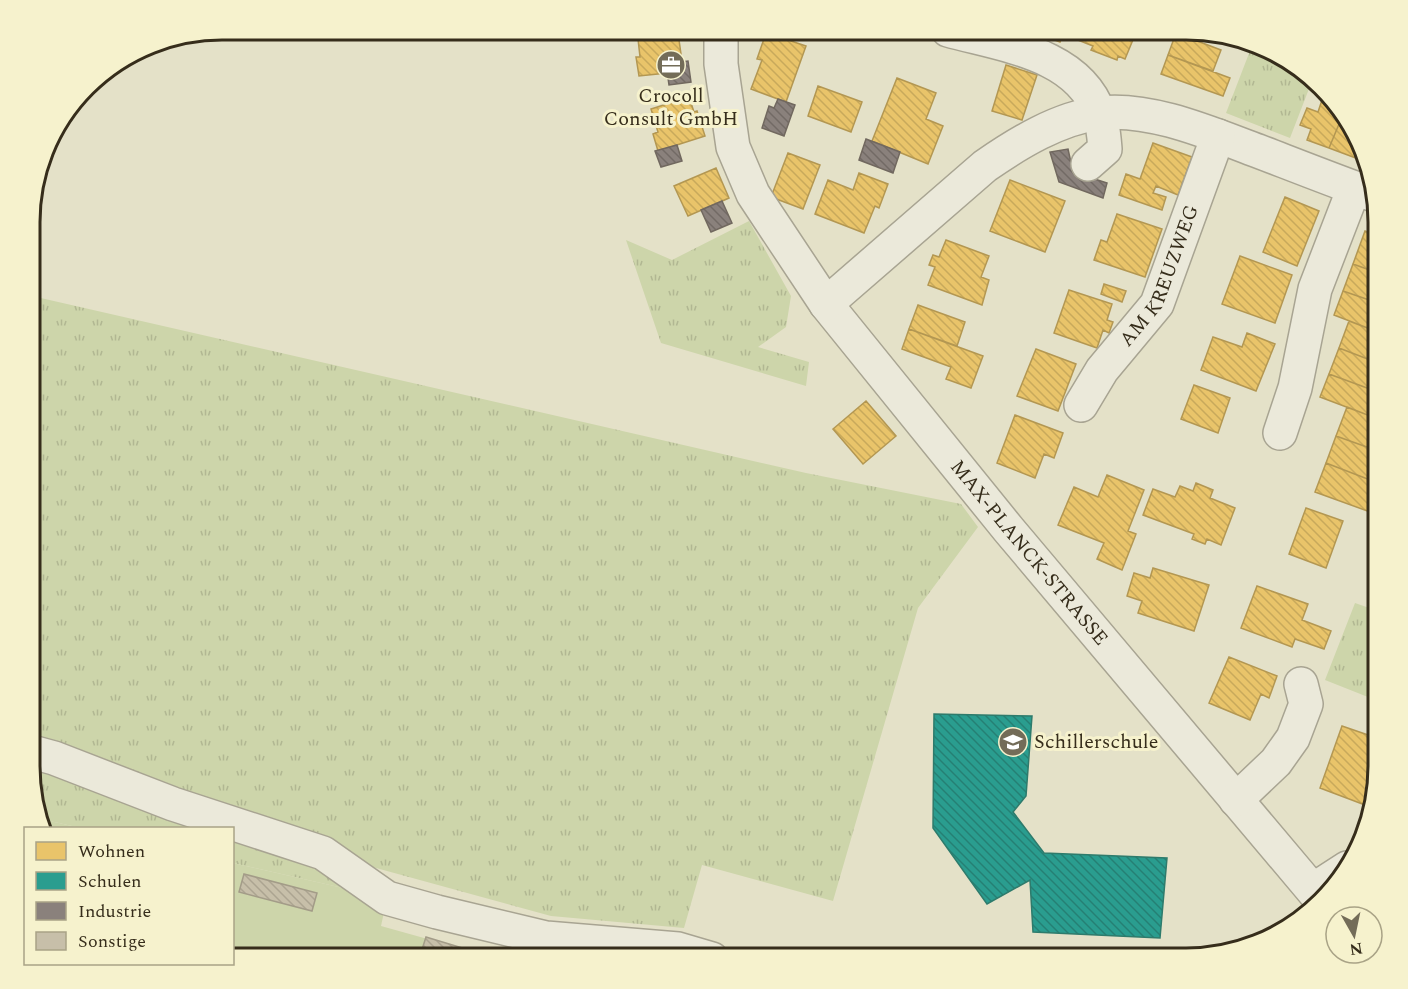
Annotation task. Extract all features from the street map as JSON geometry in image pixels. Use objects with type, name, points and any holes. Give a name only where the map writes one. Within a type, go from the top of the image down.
[{"type":"street","name":"MAX-PLANCK-STRASSE","points":[[721,41],[721,64],[733,147],[753,194],[826,304],[1009,530],[1315,894]]},
{"type":"street","points":[[984,41],[1045,59],[1067,71],[1086,89],[1100,113],[1105,149],[1088,164]]},
{"type":"street","points":[[826,304],[1009,148],[1048,129],[1100,113],[1142,115],[1179,123],[1364,191],[1315,289],[1295,388],[1280,433]]},
{"type":"street","name":"AM KREUZWEG","points":[[1081,405],[1102,370],[1157,304],[1218,136]]},
{"type":"street","points":[[1236,800],[1276,762],[1293,738],[1306,704],[1301,684]]},
{"type":"street","points":[[41,754],[173,804],[323,853],[387,898],[546,938],[666,948]]},
{"type":"green space","points":[[1249,52],[1277,65],[1309,89],[1290,138],[1226,113]]},
{"type":"green space","points":[[749,221],[791,296],[786,327],[758,347],[809,362],[806,386],[661,343],[626,240],[672,260]]},
{"type":"green space","points":[[40,298],[806,473],[961,504],[978,527],[918,608],[833,901],[702,865],[684,928],[551,916],[325,854],[387,898],[234,863],[234,827],[77,827],[49,821],[41,779]]},
{"type":"green space","points":[[1355,603],[1367,607],[1367,697],[1325,680]]},
{"type":"green space","points":[[49,821],[77,827],[51,827]]},
{"type":"green space","points":[[234,863],[387,898],[381,926],[460,948],[234,948]]},
{"type":"building: Wohnen","points":[[638,40],[679,40],[682,61],[666,64],[667,73],[639,76],[636,57],[640,57]]},
{"type":"building: Wohnen","points":[[763,41],[791,41],[806,46],[786,102],[751,89],[762,60],[757,59]]},
{"type":"building: Wohnen","points":[[1080,41],[1132,41],[1125,59],[1118,56],[1117,60],[1091,50],[1093,46]]},
{"type":"building: Wohnen","points":[[1173,41],[1197,41],[1221,50],[1213,71],[1168,55]]},
{"type":"building: Wohnen","points":[[1168,55],[1230,78],[1223,96],[1161,74]]},
{"type":"building: Wohnen","points":[[1006,65],[1037,75],[1022,120],[992,111]]},
{"type":"building: Wohnen","points":[[897,78],[936,93],[926,119],[943,126],[928,164],[872,141]]},
{"type":"building: Wohnen","points":[[818,86],[862,102],[851,132],[808,116]]},
{"type":"building: Wohnen","points":[[689,97],[694,112],[697,111],[705,136],[658,151],[653,134],[658,132],[651,109]]},
{"type":"building: Wohnen","points":[[1322,102],[1339,124],[1329,148],[1307,140],[1311,129],[1300,125],[1307,108],[1318,112]]},
{"type":"building: Wohnen","points":[[1339,124],[1356,158],[1329,148]]},
{"type":"building: Wohnen","points":[[1153,143],[1192,157],[1178,195],[1156,186],[1153,193],[1166,197],[1162,210],[1119,195],[1126,174],[1140,179]]},
{"type":"building: Wohnen","points":[[788,153],[820,165],[803,209],[771,197]]},
{"type":"building: Wohnen","points":[[716,168],[729,198],[688,216],[674,186]]},
{"type":"building: Wohnen","points":[[859,173],[888,184],[879,208],[875,206],[864,233],[815,214],[828,180],[853,190]]},
{"type":"building: Wohnen","points":[[1010,180],[1065,201],[1045,252],[990,231]]},
{"type":"building: Wohnen","points":[[1285,197],[1319,211],[1297,266],[1263,252]]},
{"type":"building: Wohnen","points":[[1117,214],[1162,229],[1145,277],[1094,260],[1101,240],[1107,242]]},
{"type":"building: Wohnen","points":[[1365,231],[1367,232],[1367,269],[1353,264]]},
{"type":"building: Wohnen","points":[[946,240],[989,256],[981,277],[989,280],[982,305],[928,285],[935,267],[929,265],[933,255],[939,257]]},
{"type":"building: Wohnen","points":[[1240,256],[1292,275],[1275,323],[1222,304]]},
{"type":"building: Wohnen","points":[[1353,264],[1367,269],[1367,299],[1343,291]]},
{"type":"building: Wohnen","points":[[1104,284],[1126,291],[1122,302],[1101,294]]},
{"type":"building: Wohnen","points":[[1069,290],[1112,304],[1107,320],[1113,322],[1109,333],[1103,330],[1097,348],[1054,333]]},
{"type":"building: Wohnen","points":[[1343,291],[1367,299],[1367,328],[1334,315]]},
{"type":"building: Wohnen","points":[[918,305],[965,322],[957,346],[909,329]]},
{"type":"building: Wohnen","points":[[1349,321],[1367,328],[1367,359],[1339,348]]},
{"type":"building: Wohnen","points":[[909,329],[983,356],[971,388],[946,379],[951,367],[902,349]]},
{"type":"building: Wohnen","points":[[1247,333],[1275,344],[1256,391],[1201,370],[1213,337],[1242,347]]},
{"type":"building: Wohnen","points":[[1339,348],[1367,359],[1367,388],[1329,374]]},
{"type":"building: Wohnen","points":[[1036,349],[1076,364],[1058,411],[1017,396]]},
{"type":"building: Wohnen","points":[[1329,374],[1367,388],[1367,415],[1320,397]]},
{"type":"building: Wohnen","points":[[1194,385],[1230,398],[1218,433],[1181,419]]},
{"type":"building: Wohnen","points":[[866,401],[896,436],[863,464],[833,429]]},
{"type":"building: Wohnen","points":[[1347,407],[1367,415],[1367,447],[1336,436]]},
{"type":"building: Wohnen","points":[[1015,415],[1063,433],[1054,458],[1044,454],[1035,478],[997,463]]},
{"type":"building: Wohnen","points":[[1336,436],[1367,447],[1367,479],[1326,463]]},
{"type":"building: Wohnen","points":[[1326,463],[1367,479],[1367,511],[1315,492]]},
{"type":"building: Wohnen","points":[[1107,475],[1144,490],[1128,531],[1136,534],[1122,570],[1097,559],[1104,543],[1058,525],[1074,487],[1098,497]]},
{"type":"building: Wohnen","points":[[1196,483],[1213,490],[1210,498],[1235,508],[1221,545],[1207,539],[1205,544],[1192,539],[1194,534],[1143,515],[1153,489],[1175,497],[1180,486],[1193,491]]},
{"type":"building: Wohnen","points":[[1306,508],[1343,521],[1326,568],[1289,554]]},
{"type":"building: Wohnen","points":[[1153,568],[1209,585],[1194,631],[1138,613],[1142,601],[1127,596],[1134,573],[1150,578]]},
{"type":"building: Wohnen","points":[[1257,586],[1308,604],[1302,620],[1331,631],[1324,649],[1295,639],[1292,647],[1241,628]]},
{"type":"building: Wohnen","points":[[1229,657],[1277,676],[1269,698],[1261,694],[1250,720],[1209,703]]},
{"type":"building: Wohnen","points":[[1342,726],[1367,735],[1367,779],[1363,804],[1320,788]]},
{"type":"building: Schulen","points":[[934,714],[1032,716],[1026,796],[1013,812],[1044,853],[1167,858],[1160,938],[1033,932],[1030,880],[987,904],[933,828]]},
{"type":"building: Industrie","points":[[688,61],[691,82],[669,85],[666,64]]},
{"type":"building: Industrie","points":[[778,99],[795,105],[784,136],[762,128],[769,106],[774,108]]},
{"type":"building: Industrie","points":[[866,139],[900,152],[893,173],[859,160]]},
{"type":"building: Industrie","points":[[677,145],[682,161],[661,167],[655,151]]},
{"type":"building: Industrie","points":[[1068,149],[1073,172],[1107,183],[1103,198],[1059,182],[1050,152]]},
{"type":"building: Industrie","points":[[722,201],[732,223],[711,232],[701,210]]},
{"type":"building: Sonstige","points":[[244,874],[317,893],[312,911],[239,892]]},
{"type":"building: Sonstige","points":[[426,937],[462,948],[422,948]]},
{"type":"place","name":"Crocoll Consult GmbH","points":[[671,65]]},
{"type":"place","name":"Schillerschule","points":[[1013,742]]}]
